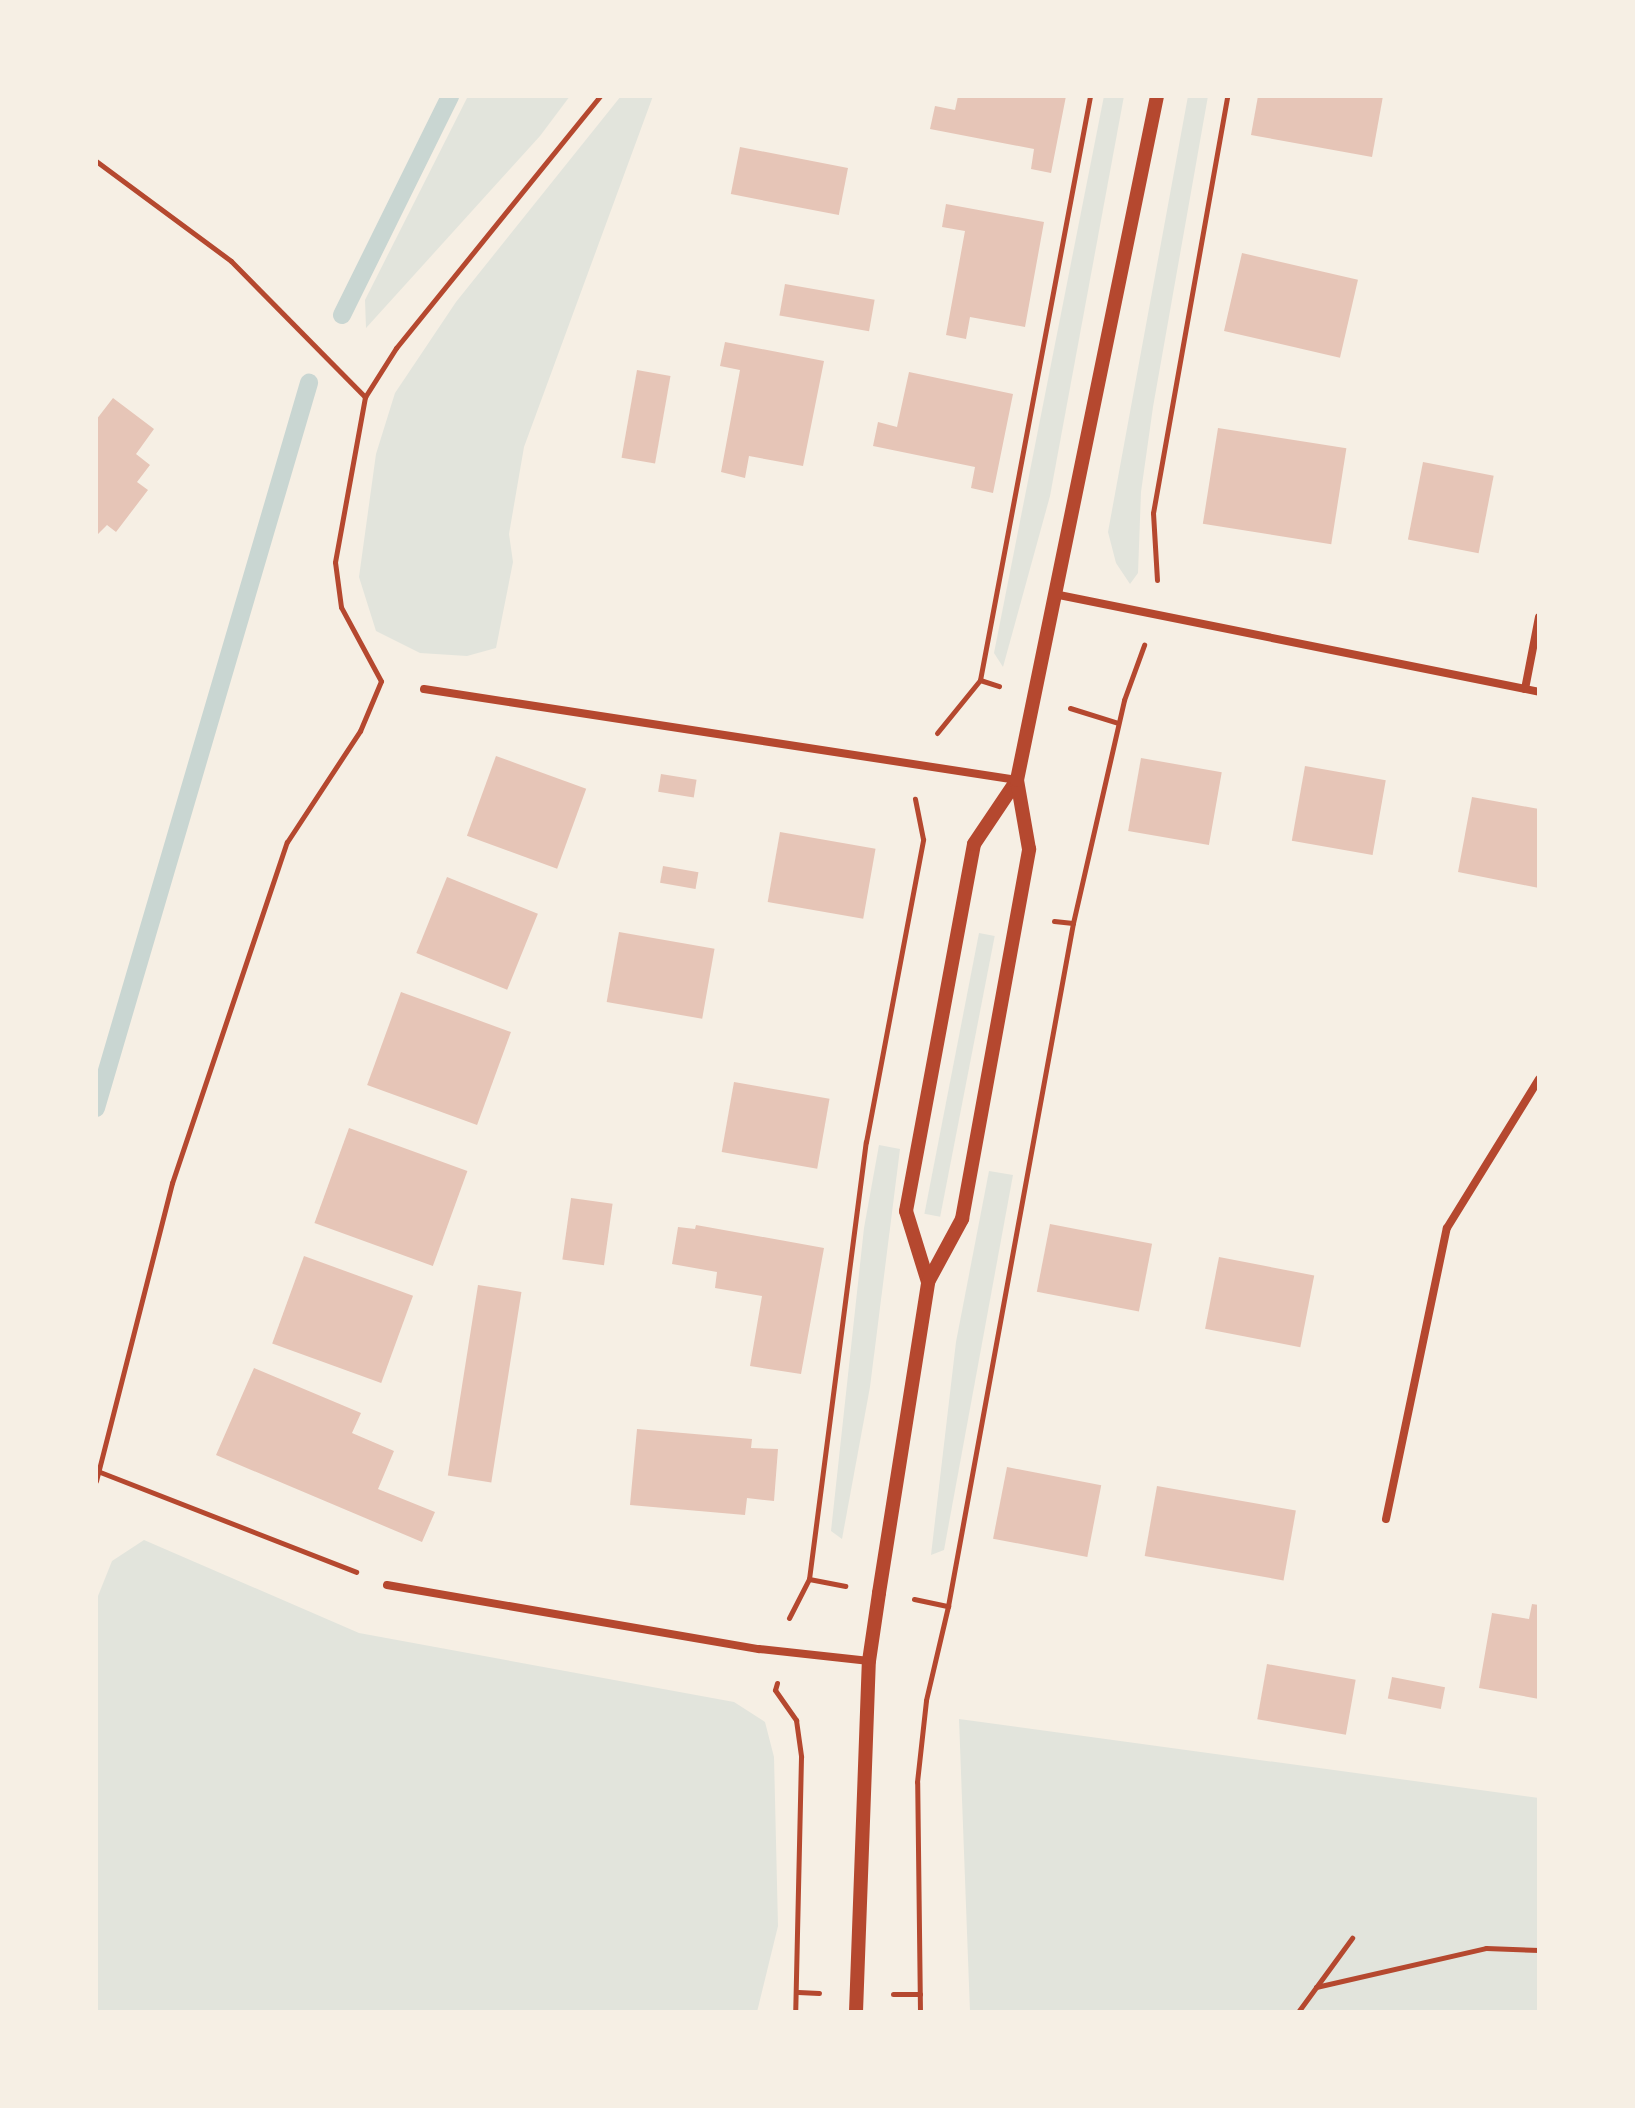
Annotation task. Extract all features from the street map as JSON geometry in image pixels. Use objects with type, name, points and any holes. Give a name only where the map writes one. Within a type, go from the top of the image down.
[{"type":"street","points":[[928,1282],[906,1211],[974,844],[1017,780],[1059,595],[1157,96]]},
{"type":"street","points":[[1059,595],[1539,692]]},
{"type":"street","points":[[1525,689],[1539,617]]},
{"type":"street","points":[[424,689],[1017,780]]},
{"type":"street","points":[[856,2012],[869,1661],[928,1282],[962,1219],[1029,849],[1017,780]]},
{"type":"street","points":[[1386,1519],[1447,1228],[1539,1079]]},
{"type":"street","points":[[387,1585],[759,1649],[869,1661]]},
{"type":"path","points":[[96,1481],[172,1183],[287,842],[360,731],[381,681],[341,607],[335,562],[365,397],[396,348],[600,96]]},
{"type":"path","points":[[920,2012],[917,1782],[926,1700],[948,1606],[1073,923],[1124,700],[1142,658],[1159,567],[1153,513],[1227,96]]},
{"type":"path","points":[[96,161],[231,261],[365,397]]},
{"type":"path","points":[[100,1472],[387,1585]]},
{"type":"path","points":[[1298,2012],[1352,1938]]},
{"type":"path","points":[[1316,1987],[1486,1948],[1539,1950]]},
{"type":"shaded area","points":[[468,96],[570,96],[540,136],[366,328],[365,300]]},
{"type":"shaded area","points":[[621,96],[653,96],[524,447],[509,534],[513,562],[496,648],[467,656],[420,653],[376,631],[359,577],[376,454],[395,393],[456,302]]},
{"type":"shaded area","points":[[1104,96],[1124,96],[1050,496],[1003,667],[994,653]]},
{"type":"shaded area","points":[[1188,96],[1208,96],[1153,407],[1141,492],[1138,573],[1130,584],[1116,563],[1108,532]]},
{"type":"shaded area","points":[[979,933],[995,936],[940,1217],[924,1214]]},
{"type":"shaded area","points":[[879,1145],[900,1149],[870,1387],[842,1539],[831,1531],[864,1228]]},
{"type":"shaded area","points":[[989,1171],[1013,1175],[944,1550],[931,1555],[956,1342]]},
{"type":"shaded area","points":[[144,1540],[359,1633],[734,1702],[765,1722],[774,1757],[778,1926],[757,2012],[96,2012],[96,1601],[112,1561]]},
{"type":"shaded area","points":[[959,1719],[1539,1798],[1539,2012],[970,2012]]},
{"type":"building","points":[[958,96],[1066,96],[1051,173],[1031,169],[1034,149],[930,129],[935,106],[955,110]]},
{"type":"building","points":[[1258,96],[1383,96],[1372,157],[1251,135]]},
{"type":"building","points":[[740,147],[848,168],[839,215],[731,194]]},
{"type":"building","points":[[946,204],[1044,222],[1025,327],[970,317],[966,339],[946,335],[965,231],[942,227]]},
{"type":"building","points":[[1242,253],[1358,280],[1340,358],[1224,331]]},
{"type":"building","points":[[785,284],[875,300],[869,331],[779,316]]},
{"type":"building","points":[[725,342],[824,361],[803,466],[749,456],[745,478],[721,472],[740,370],[720,366]]},
{"type":"building","points":[[637,370],[670,376],[655,464],[622,458]]},
{"type":"building","points":[[909,372],[1013,394],[993,493],[971,488],[975,467],[873,446],[878,422],[897,427]]},
{"type":"building","points":[[113,398],[154,429],[136,454],[150,465],[137,482],[148,490],[116,532],[107,525],[96,536],[96,420]]},
{"type":"building","points":[[1218,428],[1346,448],[1331,544],[1203,524]]},
{"type":"building","points":[[1423,462],[1494,476],[1479,553],[1408,540]]},
{"type":"building","points":[[496,756],[586,789],[557,869],[467,836]]},
{"type":"building","points":[[1141,758],[1222,772],[1209,845],[1128,831]]},
{"type":"building","points":[[1305,766],[1386,780],[1373,855],[1292,841]]},
{"type":"building","points":[[661,774],[697,780],[694,797],[658,792]]},
{"type":"building","points":[[1472,797],[1539,809],[1539,888],[1458,872]]},
{"type":"building","points":[[780,832],[876,849],[863,919],[768,902]]},
{"type":"building","points":[[663,866],[698,872],[696,889],[660,883]]},
{"type":"building","points":[[447,877],[538,914],[507,990],[416,953]]},
{"type":"building","points":[[619,932],[715,949],[702,1019],[607,1002]]},
{"type":"building","points":[[401,992],[511,1032],[477,1125],[367,1085]]},
{"type":"building","points":[[734,1082],[830,1099],[817,1169],[722,1152]]},
{"type":"building","points":[[349,1128],[467,1171],[433,1266],[314,1223]]},
{"type":"building","points":[[571,1198],[613,1204],[604,1265],[562,1259]]},
{"type":"building","points":[[1050,1224],[1152,1244],[1139,1312],[1037,1292]]},
{"type":"building","points":[[696,1225],[824,1248],[801,1374],[750,1366],[762,1296],[715,1288],[717,1272],[672,1264],[678,1227],[695,1229]]},
{"type":"building","points":[[304,1256],[413,1296],[381,1383],[272,1343]]},
{"type":"building","points":[[1219,1257],[1314,1276],[1300,1347],[1205,1329]]},
{"type":"building","points":[[478,1285],[521,1292],[491,1483],[448,1476]]},
{"type":"building","points":[[254,1368],[361,1413],[352,1433],[394,1451],[378,1489],[435,1512],[422,1542],[216,1455]]},
{"type":"building","points":[[637,1429],[752,1439],[751,1448],[778,1449],[774,1501],[747,1498],[745,1515],[630,1505]]},
{"type":"building","points":[[1007,1467],[1101,1485],[1087,1557],[993,1539]]},
{"type":"building","points":[[1157,1486],[1296,1510],[1284,1580],[1145,1556]]},
{"type":"building","points":[[1532,1604],[1539,1605],[1539,1699],[1479,1688],[1492,1613],[1529,1619]]},
{"type":"building","points":[[1267,1664],[1356,1680],[1346,1735],[1257,1719]]},
{"type":"building","points":[[1392,1677],[1445,1687],[1441,1709],[1388,1699]]},
{"type":"waterway","points":[[342,315],[450,96]]},
{"type":"waterway","points":[[96,1108],[309,383]]}]
